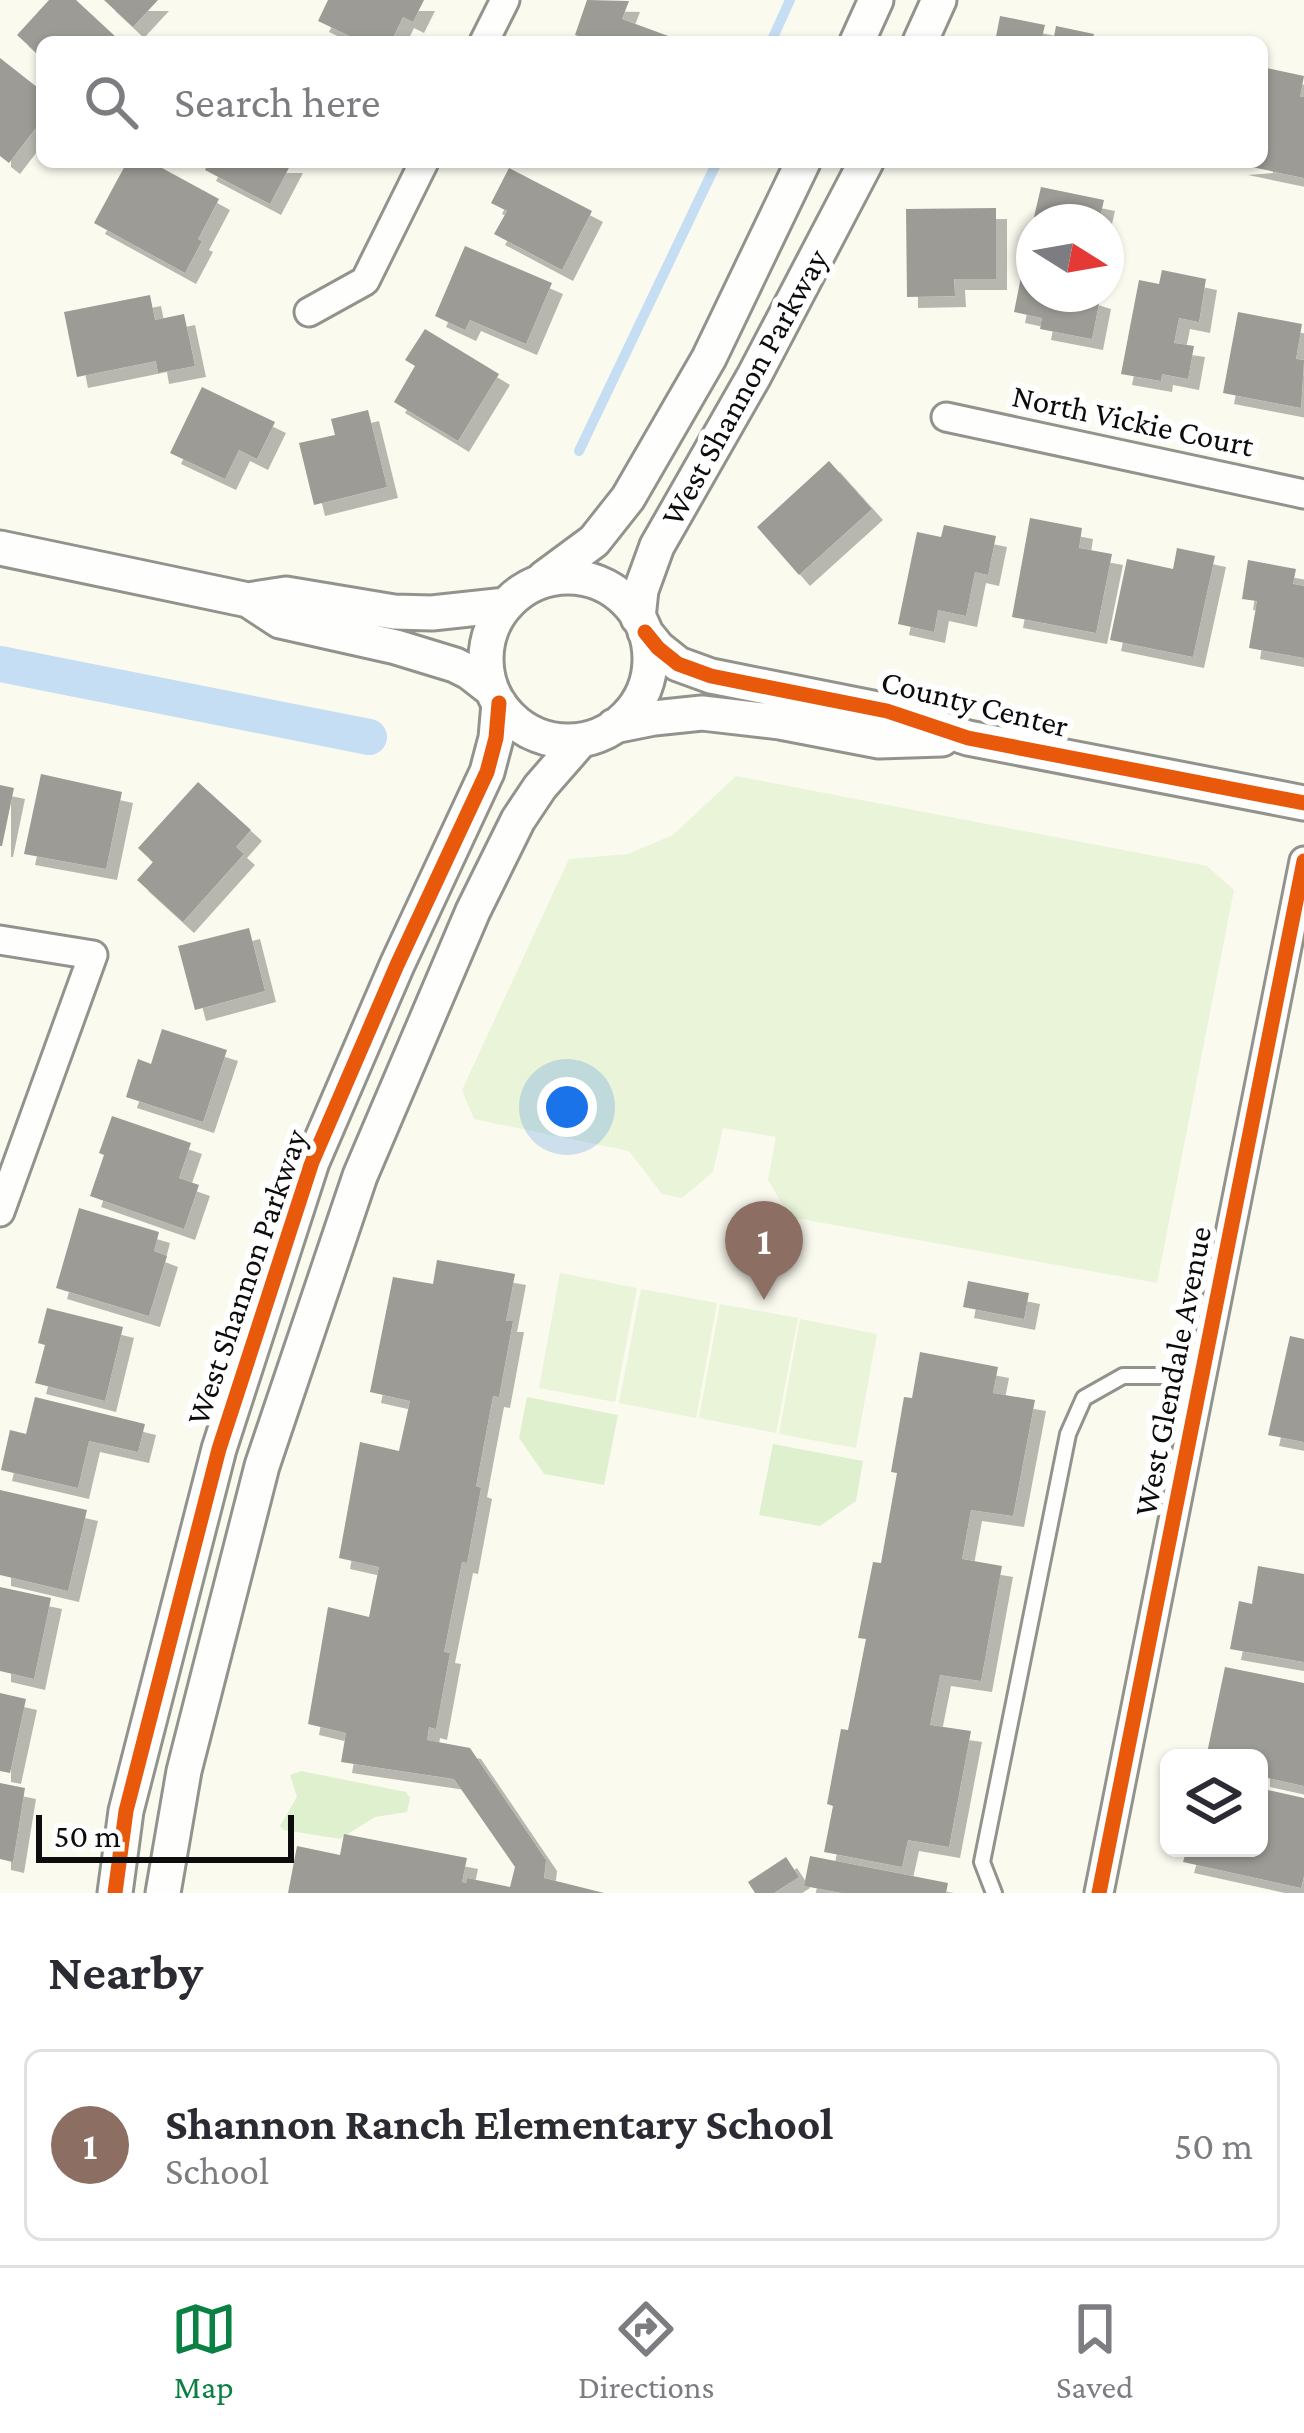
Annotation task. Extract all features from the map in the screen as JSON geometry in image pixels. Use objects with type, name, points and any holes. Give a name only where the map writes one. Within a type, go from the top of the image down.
[{"type":"street","points":[[487,36],[505,0]]},
{"type":"street","points":[[860,36],[876,0]]},
{"type":"street","points":[[923,36],[939,0]]},
{"type":"street","points":[[309,312],[365,281],[421,168]]},
{"type":"street","name":"West Shannon Parkway","points":[[537,584],[594,541],[628,498],[709,358],[799,168]]},
{"type":"street","name":"West Shannon Parkway","points":[[641,625],[641,590],[657,546],[754,376],[863,168]]},
{"type":"street","name":"North Vickie Court","points":[[946,417],[1304,494]]},
{"type":"street","points":[[0,548],[248,600],[286,594],[394,612],[506,605],[537,584],[567,577],[597,583],[624,599],[641,625],[650,655],[645,685],[631,711],[614,727],[581,740],[564,741],[538,735],[516,722],[481,680],[455,665],[280,621],[248,600]]},
{"type":"street","points":[[496,696],[486,662],[488,642],[506,605]]},
{"type":"street","name":"County Center","points":[[641,625],[668,656],[693,670],[736,682],[887,711],[968,738],[1304,803]]},
{"type":"street","name":"West Shannon Parkway","points":[[115,1893],[126,1811],[219,1449],[312,1162],[487,772],[496,738],[496,696]]},
{"type":"street","name":"County Center","points":[[614,727],[702,713],[879,741],[968,738]]},
{"type":"street","points":[[164,1893],[184,1771],[262,1466],[360,1176],[473,911],[518,820],[539,787],[581,740]]},
{"type":"street","name":"West Glendale Avenue","points":[[1099,1893],[1304,861]]},
{"type":"street","points":[[0,940],[93,955],[0,1212]]},
{"type":"lane","points":[[994,1893],[982,1862],[1068,1434],[1084,1398],[1123,1376],[1165,1376],[1199,1384]]},
{"type":"green space","points":[[736,776],[1207,866],[1234,890],[1157,1283],[790,1217],[768,1180],[776,1137],[723,1128],[713,1172],[682,1198],[662,1194],[629,1151],[474,1119],[462,1090],[569,859],[628,854],[673,835]]},
{"type":"green space","points":[[560,1273],[637,1288],[615,1402],[539,1388]]},
{"type":"green space","points":[[641,1289],[717,1303],[696,1418],[619,1403]]},
{"type":"green space","points":[[720,1304],[798,1318],[776,1433],[699,1418]]},
{"type":"green space","points":[[800,1319],[877,1334],[856,1448],[779,1434]]},
{"type":"green space","points":[[527,1397],[618,1415],[604,1485],[544,1474],[519,1438]]},
{"type":"green space","points":[[773,1444],[863,1461],[856,1501],[820,1526],[759,1515]]},
{"type":"green space","points":[[301,1771],[406,1792],[410,1798],[407,1812],[375,1817],[340,1839],[284,1830],[280,1826],[297,1797],[290,1775]]},
{"type":"building","points":[[49,0],[76,0],[115,36],[36,36],[36,52],[17,35]]},
{"type":"building","points":[[104,0],[158,0],[133,27]]},
{"type":"building","points":[[328,0],[424,0],[413,22],[403,17],[394,36],[349,36],[318,21]]},
{"type":"building","points":[[587,0],[629,1],[622,19],[668,36],[578,36]]},
{"type":"building","points":[[1000,16],[1045,25],[1042,36],[996,36]]},
{"type":"building","points":[[1056,26],[1094,34],[1094,36],[1054,36]]},
{"type":"building","points":[[0,58],[36,86],[36,128],[9,163],[0,156]]},
{"type":"building","points":[[1268,68],[1304,76],[1300,97],[1304,97],[1304,178],[1256,168],[1268,168]]},
{"type":"building","points":[[124,168],[162,168],[219,199],[185,273],[94,223]]},
{"type":"building","points":[[206,168],[289,168],[270,204]]},
{"type":"building","points":[[509,168],[592,211],[562,270],[494,234],[507,211],[491,203]]},
{"type":"building","points":[[1041,187],[1104,200],[1103,204],[1037,204]]},
{"type":"building","points":[[996,208],[996,279],[954,279],[955,296],[907,297],[906,209]]},
{"type":"building","points":[[465,246],[552,283],[526,344],[470,320],[465,330],[435,316]]},
{"type":"building","points":[[1162,270],[1206,279],[1199,322],[1179,318],[1174,343],[1194,346],[1188,379],[1162,374],[1161,381],[1121,374],[1139,280],[1159,284]]},
{"type":"building","points":[[150,295],[155,320],[184,314],[195,366],[158,373],[156,361],[77,377],[64,312]]},
{"type":"building","points":[[1016,302],[1016,312],[1097,312],[1092,339],[1040,329],[1042,318],[1014,312]]},
{"type":"building","points":[[1238,312],[1302,324],[1296,359],[1304,360],[1301,408],[1223,393]]},
{"type":"building","points":[[425,329],[499,374],[458,441],[394,402],[415,366],[405,360]]},
{"type":"building","points":[[202,387],[275,422],[257,459],[239,450],[225,479],[170,453]]},
{"type":"building","points":[[368,410],[387,487],[314,505],[299,443],[335,435],[331,419]]},
{"type":"building","points":[[829,461],[872,509],[799,575],[757,527]]},
{"type":"building","points":[[1030,518],[1082,528],[1079,548],[1112,554],[1096,633],[1012,617]]},
{"type":"building","points":[[944,525],[996,536],[988,575],[975,572],[966,616],[938,610],[934,632],[898,624],[917,532],[941,537]]},
{"type":"building","points":[[1177,548],[1215,556],[1193,657],[1110,640],[1127,559],[1173,569]]},
{"type":"building","points":[[1248,560],[1296,569],[1293,584],[1304,586],[1304,658],[1249,648],[1257,601],[1242,599]]},
{"type":"building","points":[[41,774],[122,792],[106,869],[24,854]]},
{"type":"building","points":[[198,782],[251,830],[236,847],[244,854],[183,922],[137,880],[153,862],[138,848]]},
{"type":"building","points":[[0,785],[14,788],[2,846],[0,846]]},
{"type":"building","points":[[249,928],[265,991],[195,1010],[178,946]]},
{"type":"building","points":[[162,1029],[227,1050],[203,1122],[126,1097],[138,1059],[151,1064]]},
{"type":"building","points":[[112,1116],[191,1143],[179,1178],[199,1185],[184,1229],[90,1196]]},
{"type":"building","points":[[79,1208],[159,1232],[154,1251],[167,1256],[149,1316],[56,1288]]},
{"type":"building","points":[[437,1260],[515,1274],[506,1321],[513,1321],[499,1397],[493,1396],[467,1563],[462,1562],[444,1652],[450,1653],[436,1729],[429,1727],[427,1740],[470,1748],[546,1860],[544,1878],[604,1893],[288,1893],[297,1846],[340,1855],[344,1834],[467,1858],[462,1882],[466,1883],[467,1878],[510,1887],[515,1867],[454,1779],[341,1762],[346,1733],[308,1724],[328,1607],[369,1617],[379,1567],[339,1558],[360,1442],[399,1451],[410,1401],[370,1392],[393,1277],[433,1284]]},
{"type":"building","points":[[968,1281],[1029,1293],[1024,1319],[963,1307]]},
{"type":"building","points":[[47,1308],[123,1327],[105,1401],[35,1383],[45,1345],[38,1343]]},
{"type":"building","points":[[1290,1336],[1304,1339],[1304,1442],[1268,1435]]},
{"type":"building","points":[[920,1352],[998,1367],[993,1393],[1035,1400],[1013,1516],[971,1510],[962,1559],[1002,1566],[981,1681],[940,1675],[930,1725],[971,1731],[949,1847],[908,1840],[902,1867],[824,1852],[841,1729],[848,1730],[866,1639],[858,1638],[873,1562],[881,1563],[897,1473],[891,1472],[904,1397],[912,1398]]},
{"type":"building","points":[[35,1397],[145,1424],[138,1452],[89,1441],[78,1488],[1,1470],[10,1430],[26,1434]]},
{"type":"building","points":[[0,1490],[87,1510],[68,1591],[0,1575]]},
{"type":"building","points":[[1258,1566],[1304,1574],[1304,1662],[1230,1649],[1239,1601],[1252,1604]]},
{"type":"building","points":[[0,1587],[51,1598],[34,1679],[0,1671]]},
{"type":"building","points":[[1225,1667],[1304,1683],[1304,1786],[1268,1778],[1268,1749],[1208,1749]]},
{"type":"building","points":[[0,1693],[26,1699],[10,1773],[0,1771]]},
{"type":"building","points":[[0,1783],[25,1788],[13,1862],[0,1859]]},
{"type":"building","points":[[1268,1790],[1304,1798],[1301,1888],[1183,1862],[1184,1857],[1268,1857]]},
{"type":"building","points":[[810,1856],[948,1883],[946,1893],[842,1893],[804,1886]]},
{"type":"building","points":[[786,1857],[799,1877],[774,1893],[755,1893],[748,1882]]},
{"type":"waterway","points":[[774,36],[790,0]]},
{"type":"waterway","points":[[579,451],[714,168]]},
{"type":"waterway","points":[[0,664],[369,737]]},
{"type":"cycle path","points":[[645,632],[678,664],[711,676],[887,711],[968,738],[1304,803]]},
{"type":"cycle path","points":[[115,1893],[126,1811],[219,1449],[312,1162],[487,772],[499,703]]},
{"type":"cycle path","points":[[1099,1893],[1304,861]]},
{"type":"place","name":"Shannon Ranch Elementary School","points":[[764,1300]]}]
